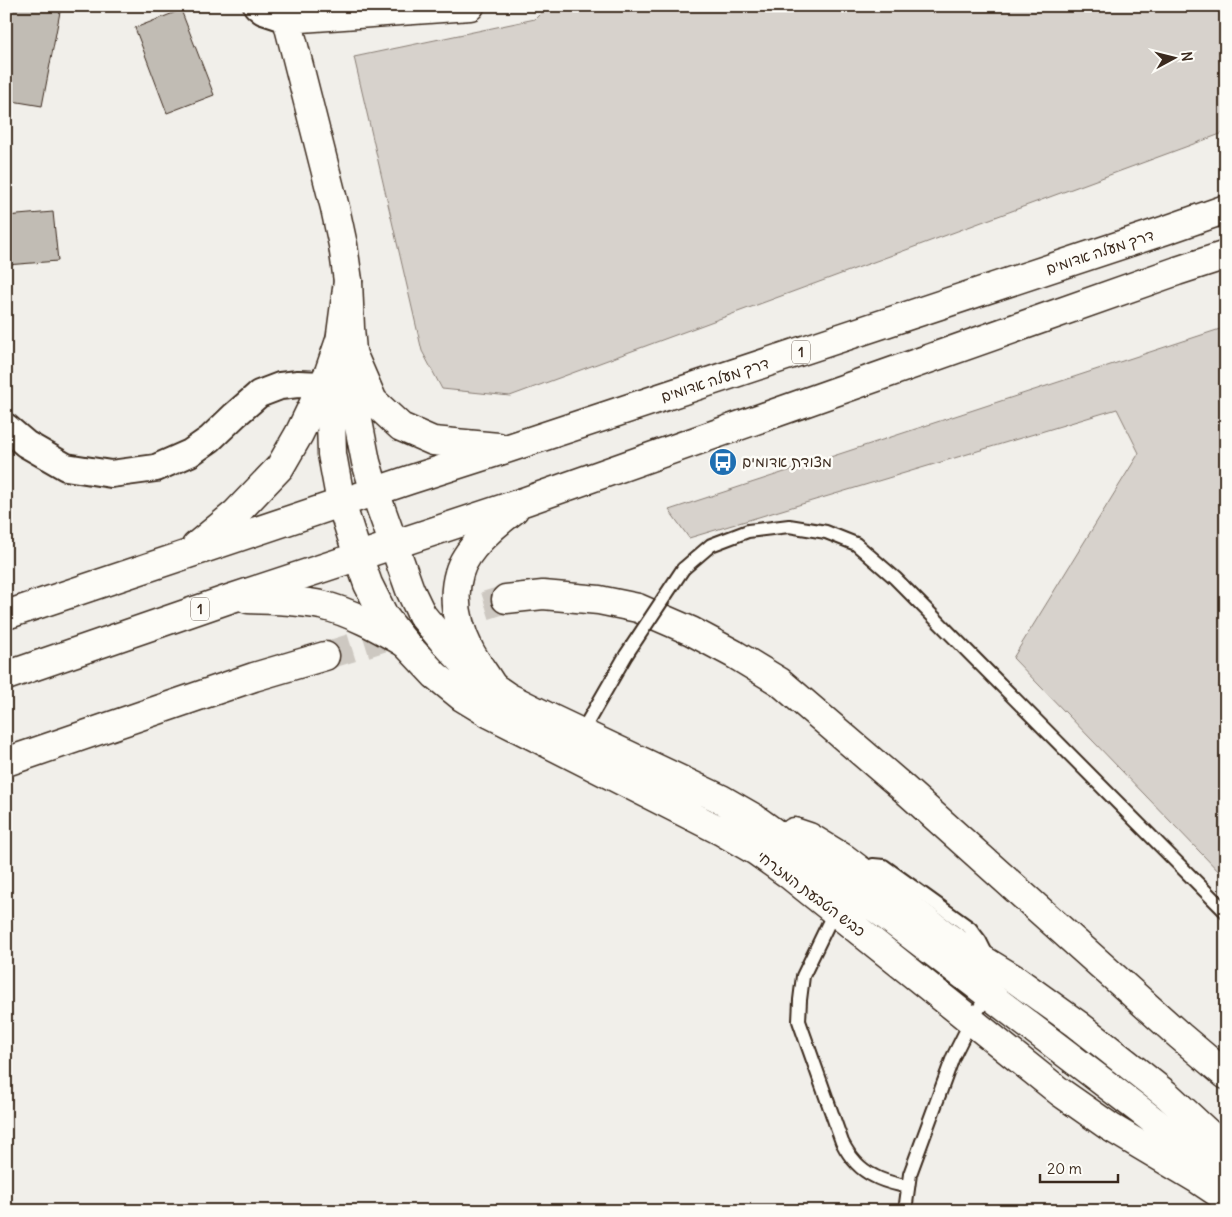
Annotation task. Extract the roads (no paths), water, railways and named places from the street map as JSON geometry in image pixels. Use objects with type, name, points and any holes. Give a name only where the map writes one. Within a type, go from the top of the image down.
[{"type":"main road","points":[[184,556],[236,513],[280,467],[299,434],[346,391],[346,349],[350,328],[348,281],[343,245],[287,19],[470,6]]},
{"type":"main road","name":"דרך מעלה אדומים","points":[[375,492],[1226,209]]},
{"type":"main road","name":"1","points":[[6,676],[230,599],[526,501],[1226,255]]},
{"type":"main road","points":[[346,349],[329,372],[346,391],[401,427],[433,441],[509,448]]},
{"type":"main road","name":"כביש הטבעת המזרחי","points":[[346,391],[358,421],[366,462],[375,492],[410,590],[422,615],[462,662],[476,675],[575,744],[748,847],[787,873],[848,890],[1141,1110],[1226,1177]]},
{"type":"main road","name":"כביש הטבעת המזרחי","points":[[346,391],[331,420],[332,454],[341,503],[368,584],[384,616],[405,643],[436,675],[462,697],[490,714],[721,799],[747,815],[810,838],[845,859],[848,890],[972,1021],[1060,1092],[1110,1127],[1200,1180],[1226,1198]]},
{"type":"main road","name":"1","points":[[6,615],[375,492]]},
{"type":"main road","points":[[493,687],[471,652],[461,629],[456,609],[459,572],[470,552],[482,538],[497,523],[526,501]]},
{"type":"main road","points":[[506,600],[543,595],[599,600],[638,608],[691,631],[780,682],[901,786],[1226,1075]]},
{"type":"main road","points":[[230,599],[283,600],[322,605],[374,624],[405,643]]},
{"type":"main road","points":[[6,762],[254,677],[325,656]]},
{"type":"main road","points":[[848,890],[945,935],[998,969],[1077,1024],[1168,1096],[1226,1150]]},
{"type":"street","points":[[258,6],[263,11],[287,19]]},
{"type":"street","points":[[6,427],[26,444],[66,467],[111,474],[156,468],[190,453],[210,439],[259,394],[280,386],[298,384],[346,391]]},
{"type":"lane","points":[[575,744],[626,655],[683,569],[711,545],[748,531],[789,526],[826,532],[856,544],[896,578],[1226,912]]},
{"type":"lane","points":[[848,890],[803,976],[800,1021],[842,1142],[848,1154],[859,1166],[874,1177],[908,1187]]},
{"type":"lane","points":[[905,1211],[910,1174],[953,1057],[972,1021],[989,995],[998,969]]},
{"type":"tunnel","points":[[325,656],[506,599]]},
{"type":"place","name":"מצודת אדומים","points":[[723,462]]}]
